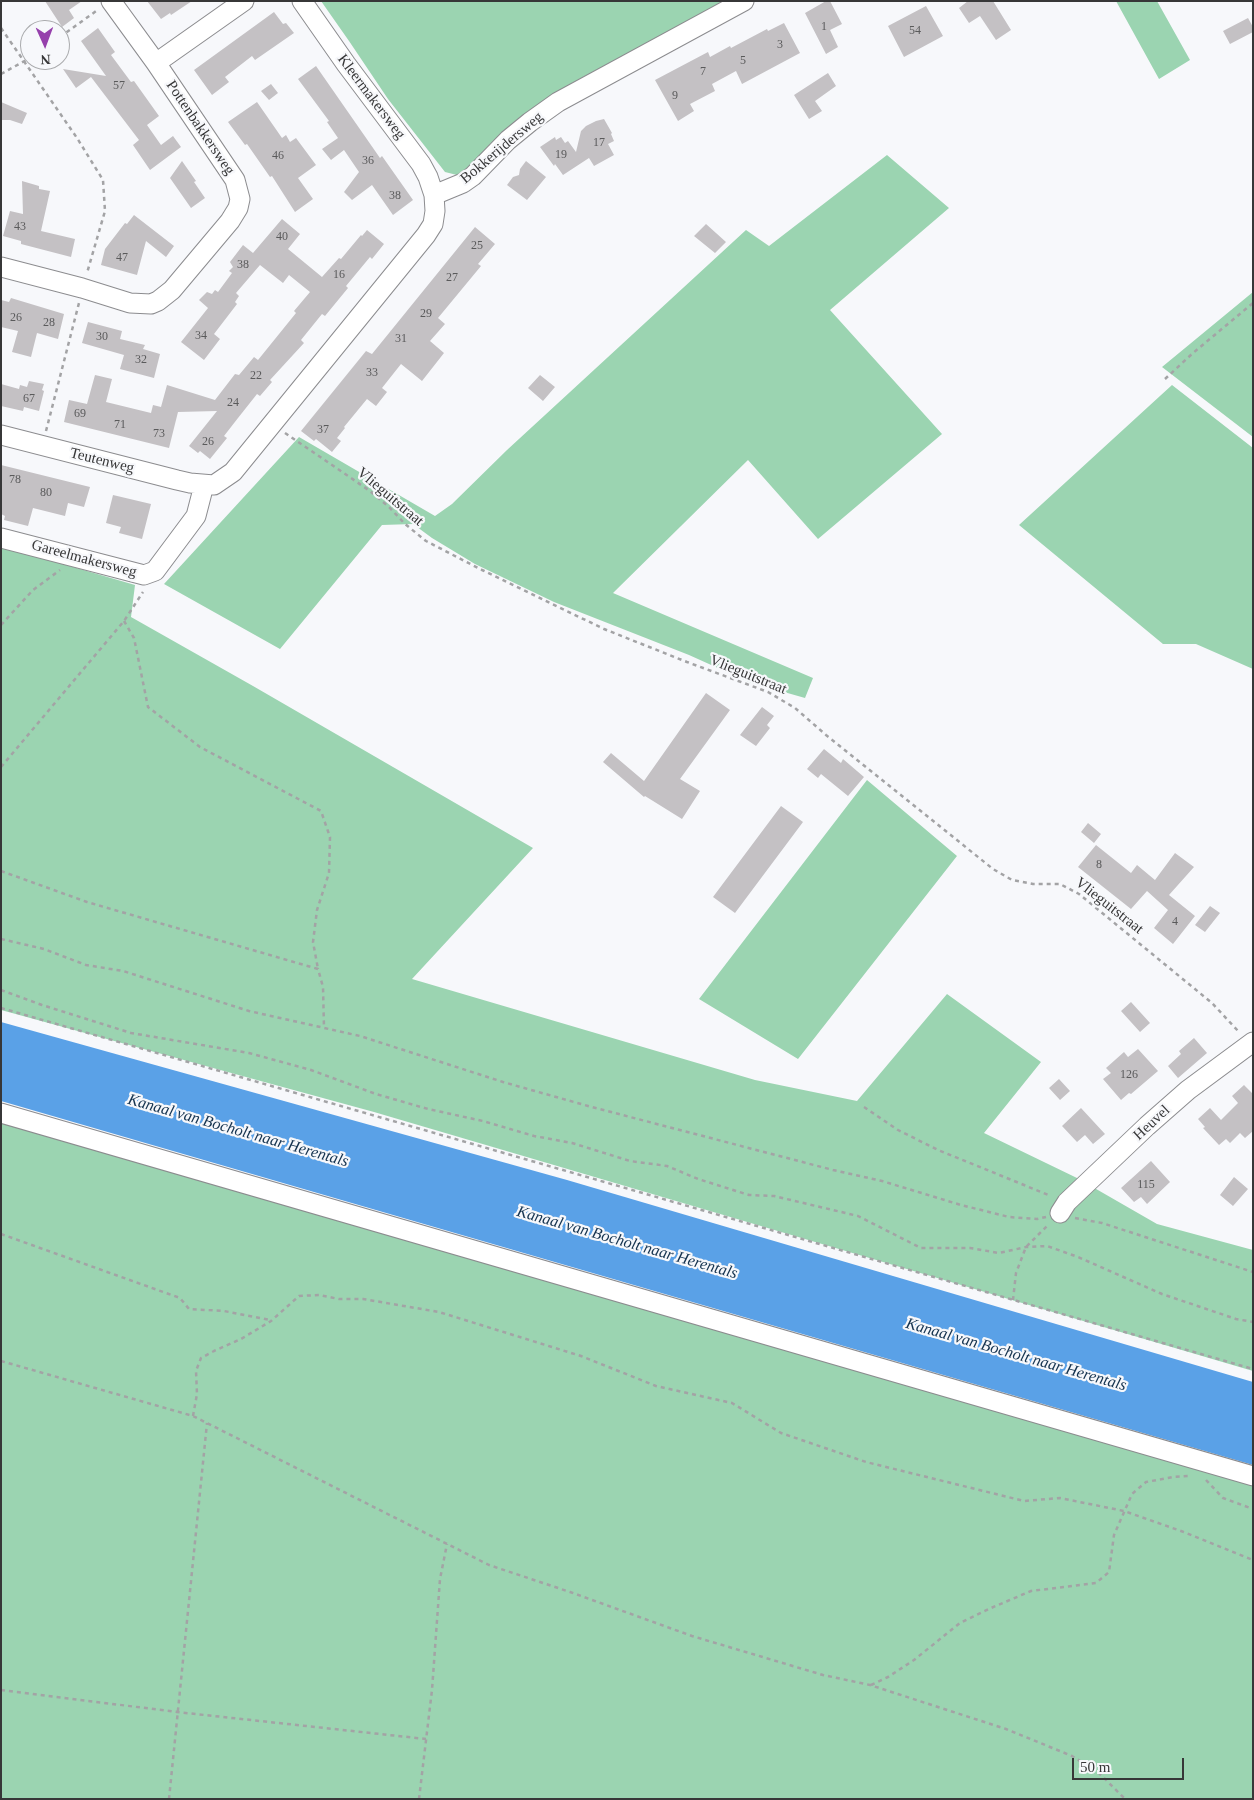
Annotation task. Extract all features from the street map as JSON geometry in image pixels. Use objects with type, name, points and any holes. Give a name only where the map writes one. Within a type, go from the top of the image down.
[{"type":"street","points":[[156,64],[244,1]]},
{"type":"street","name":"Kleermakersweg","points":[[302,1],[346,64],[421,164],[434,195]]},
{"type":"street","name":"Bokkerijdersweg","points":[[434,195],[463,183],[473,176],[508,140],[558,102],[744,1]]},
{"type":"street","name":"Pottenbakkersweg","points":[[1,267],[142,305],[158,301],[172,290],[230,221],[238,208],[240,199],[235,180],[156,64],[107,4]]},
{"type":"street","points":[[204,485],[214,485],[233,472],[426,236],[433,224],[435,212],[434,195]]},
{"type":"street","name":"Teutenweg","points":[[1,435],[177,480],[204,485]]},
{"type":"street","name":"Gareelmakersweg","points":[[1,538],[144,575],[155,571],[196,516],[204,485]]},
{"type":"street","name":"Heuvel","points":[[1063,1208],[1188,1090],[1252,1043]]},
{"type":"street","points":[[1,1112],[1253,1476]]},
{"type":"path","points":[[70,30],[107,4]]},
{"type":"path","points":[[1,28],[20,54]]},
{"type":"path","points":[[1,74],[20,65]]},
{"type":"path","points":[[31,70],[103,180],[105,211],[82,288],[43,446]]},
{"type":"path","points":[[1166,379],[1193,353],[1253,303]]},
{"type":"path","name":"Vlieguitstraat","points":[[273,425],[370,491],[426,542],[604,629],[768,692],[795,708],[992,868],[1012,880],[1033,884],[1060,884],[1079,894],[1212,1004],[1252,1043]]},
{"type":"path","points":[[1,626],[33,590],[77,558]]},
{"type":"path","points":[[1,767],[124,620],[155,571]]},
{"type":"path","points":[[124,620],[134,638],[148,707],[200,747],[321,811],[330,837],[329,872],[317,910],[314,942],[323,987],[324,1028]]},
{"type":"path","points":[[1,871],[87,902],[318,969]]},
{"type":"path","points":[[1,940],[44,949],[86,964],[123,971],[249,1011],[360,1036],[503,1082],[588,1106],[882,1181],[1009,1217],[1037,1219],[1063,1208]]},
{"type":"path","points":[[1,990],[130,1033],[249,1053],[311,1070],[376,1094],[419,1106],[483,1121],[534,1136],[572,1143],[630,1161],[667,1166],[698,1179],[750,1195],[774,1196],[858,1216],[921,1248],[970,1248],[999,1253],[1026,1247],[1047,1246],[1078,1257],[1162,1294],[1236,1319],[1253,1322]]},
{"type":"path","points":[[1,1008],[1253,1369]]},
{"type":"path","points":[[864,1106],[898,1130],[1063,1208],[1081,1220],[1111,1226],[1253,1272]]},
{"type":"path","points":[[1013,1300],[1016,1273],[1026,1247],[1063,1208]]},
{"type":"path","points":[[1,1234],[180,1298],[189,1309],[224,1311],[271,1321]]},
{"type":"path","points":[[192,1416],[197,1394],[196,1371],[202,1358],[241,1339],[271,1321],[299,1296],[319,1295],[339,1299],[362,1299],[439,1312],[581,1356],[656,1386],[732,1404],[781,1433],[866,1462],[1024,1501],[1060,1498],[1124,1511],[1182,1531],[1253,1560]]},
{"type":"path","points":[[1,1361],[207,1422],[488,1565],[692,1636],[823,1675],[870,1685],[1006,1728],[1072,1756],[1099,1773],[1125,1799]]},
{"type":"path","points":[[169,1799],[207,1422]]},
{"type":"path","points":[[1202,1475],[1223,1498],[1253,1508]]},
{"type":"path","points":[[870,1685],[888,1677],[914,1660],[960,1624],[991,1608],[1031,1591],[1096,1583],[1109,1572],[1114,1535],[1132,1494],[1146,1482],[1173,1476],[1192,1476]]},
{"type":"path","points":[[419,1799],[432,1690],[440,1579],[447,1544]]},
{"type":"path","points":[[1,1690],[177,1712],[426,1739]]},
{"type":"green space","points":[[321,1],[726,1],[572,83],[527,113],[491,143],[461,176],[445,172],[388,99]]},
{"type":"green space","points":[[1116,1],[1157,1],[1190,60],[1159,79]]},
{"type":"green space","points":[[887,155],[949,208],[830,310],[942,434],[818,539],[748,460],[613,593],[813,678],[805,698],[749,682],[689,655],[554,602],[475,564],[413,524],[382,525],[280,649],[164,584],[299,437],[435,516],[452,504],[507,450],[746,230],[769,246]]},
{"type":"green space","points":[[1253,292],[1253,437],[1162,367]]},
{"type":"green space","points":[[1172,385],[1253,448],[1253,669],[1196,644],[1163,644],[1019,525]]},
{"type":"green space","points":[[1,546],[135,585],[131,617],[533,848],[412,979],[755,1080],[857,1101],[947,994],[1041,1062],[984,1133],[1077,1178],[1157,1224],[1253,1250],[1253,1371],[374,1112],[1,1010]]},
{"type":"green space","points":[[867,780],[957,856],[798,1059],[699,999]]},
{"type":"green space","points":[[1,1119],[1253,1483],[1253,1799],[1,1799]]},
{"type":"water","name":"Kanaal van Bocholt naar Herentals","points":[[1,1022],[567,1180],[1253,1382],[1253,1465],[1,1101]]},
{"type":"building","points":[[45,1],[82,1],[69,10],[74,18],[70,21],[57,20]]},
{"type":"building","points":[[147,1],[192,1],[171,15],[170,13],[161,19]]},
{"type":"building","points":[[826,1],[830,1],[842,24],[830,30],[838,47],[826,54],[805,13]]},
{"type":"building","points":[[968,1],[993,1],[1011,30],[996,40],[980,16],[969,23],[959,8]]},
{"type":"building","points":[[926,6],[943,36],[904,57],[888,26]]},
{"type":"building","points":[[274,12],[283,24],[286,23],[294,33],[255,60],[252,56],[225,77],[229,82],[212,95],[194,70]]},
{"type":"building","points":[[1248,18],[1253,27],[1253,32],[1230,44],[1223,31]]},
{"type":"building","points":[[784,23],[800,53],[742,84],[736,71],[712,84],[715,91],[690,104],[694,111],[678,121],[655,80],[708,52],[710,57],[767,29],[768,31]]},
{"type":"building","points":[[98,28],[115,52],[111,55],[131,82],[134,81],[159,116],[147,125],[161,145],[173,136],[181,147],[150,170],[133,145],[139,140],[91,77],[76,88],[64,70],[106,76],[81,41]]},
{"type":"building","points":[[316,66],[380,158],[382,156],[413,200],[393,215],[372,185],[352,200],[344,192],[359,172],[344,150],[331,160],[322,149],[338,138],[327,122],[329,121],[298,79]]},
{"type":"building","points":[[828,73],[836,86],[815,101],[822,111],[809,119],[794,95]]},
{"type":"building","points":[[271,84],[278,93],[269,100],[261,91]]},
{"type":"building","points":[[1,102],[27,113],[22,124],[10,120],[1,120]]},
{"type":"building","points":[[257,102],[282,138],[286,135],[290,142],[296,138],[316,165],[298,178],[313,199],[295,212],[272,176],[270,177],[247,144],[245,145],[228,122]]},
{"type":"building","points":[[604,119],[612,133],[614,141],[608,144],[614,155],[594,166],[589,158],[563,175],[540,147],[555,137],[556,140],[561,137],[565,143],[568,141],[576,152],[581,131],[586,126]]},
{"type":"building","points":[[182,161],[205,198],[191,208],[170,178]]},
{"type":"building","points":[[526,161],[546,177],[527,200],[507,185],[513,177],[519,175],[520,169]]},
{"type":"building","points":[[22,181],[39,186],[39,189],[50,191],[41,231],[75,239],[71,257],[21,244],[21,241],[3,236],[10,211],[23,214]]},
{"type":"building","points":[[134,215],[174,246],[166,257],[146,241],[137,275],[101,265],[105,249],[125,223],[127,224]]},
{"type":"building","points":[[282,219],[300,234],[288,249],[322,277],[367,230],[384,244],[372,259],[370,257],[346,286],[348,288],[325,316],[322,314],[301,340],[304,343],[270,380],[272,382],[260,396],[257,394],[224,436],[227,438],[210,459],[200,451],[198,453],[189,446],[217,411],[178,412],[169,448],[64,422],[69,400],[87,404],[95,375],[112,379],[106,402],[151,413],[153,405],[161,407],[167,385],[215,400],[235,374],[239,375],[254,357],[258,360],[296,313],[294,311],[310,292],[289,275],[283,283],[260,265],[236,293],[239,296],[235,302],[237,304],[214,334],[220,339],[204,360],[181,342],[208,308],[199,300],[207,292],[212,294],[215,290],[218,292],[232,273],[229,271],[233,267],[230,262],[243,245],[253,253]]},
{"type":"building","points":[[706,224],[726,242],[715,253],[694,236]]},
{"type":"building","points":[[475,227],[495,244],[478,264],[481,266],[438,318],[445,324],[430,341],[444,353],[422,381],[401,364],[382,388],[387,392],[376,406],[367,399],[344,427],[337,438],[341,441],[332,452],[316,439],[314,441],[301,431],[366,351],[372,354]]},
{"type":"building","points":[[11,298],[64,314],[58,339],[37,333],[31,357],[12,352],[18,331],[1,327],[1,300],[9,302]]},
{"type":"building","points":[[88,322],[122,331],[120,339],[145,345],[143,349],[160,354],[154,378],[120,369],[124,355],[82,343]]},
{"type":"building","points":[[540,375],[555,387],[543,401],[528,388]]},
{"type":"building","points":[[29,381],[44,384],[39,411],[24,407],[23,411],[1,406],[1,384],[19,389],[20,385],[27,387]]},
{"type":"building","points":[[1,465],[90,487],[84,507],[68,503],[65,516],[33,508],[28,526],[4,520],[5,516],[1,514]]},
{"type":"building","points":[[113,495],[151,504],[142,539],[119,533],[121,527],[106,523]]},
{"type":"building","points":[[706,693],[730,710],[680,779],[700,791],[682,819],[644,797],[603,762],[611,753],[644,781]]},
{"type":"building","points":[[762,707],[774,716],[767,725],[770,728],[756,746],[740,735]]},
{"type":"building","points":[[824,749],[841,763],[843,759],[864,777],[848,796],[821,774],[818,778],[807,769]]},
{"type":"building","points":[[781,806],[803,822],[735,913],[713,897]]},
{"type":"building","points":[[1088,823],[1101,834],[1094,843],[1081,832]]},
{"type":"building","points":[[1096,845],[1131,873],[1137,865],[1155,880],[1175,853],[1194,867],[1169,895],[1195,916],[1173,944],[1154,928],[1168,910],[1147,891],[1131,909],[1078,867]]},
{"type":"building","points":[[1210,906],[1220,913],[1205,932],[1195,925]]},
{"type":"building","points":[[1131,1002],[1150,1023],[1140,1032],[1121,1011]]},
{"type":"building","points":[[1194,1038],[1207,1053],[1178,1078],[1168,1066],[1181,1054],[1179,1051]]},
{"type":"building","points":[[1138,1049],[1158,1071],[1121,1100],[1103,1079],[1111,1073],[1106,1068],[1124,1052],[1128,1057]]},
{"type":"building","points":[[1059,1079],[1070,1091],[1060,1100],[1049,1088]]},
{"type":"building","points":[[1244,1085],[1253,1094],[1253,1131],[1245,1138],[1240,1133],[1230,1143],[1226,1139],[1219,1145],[1203,1128],[1205,1127],[1198,1119],[1210,1108],[1221,1120],[1238,1103],[1232,1096]]},
{"type":"building","points":[[1081,1108],[1105,1134],[1093,1144],[1085,1135],[1077,1142],[1062,1126]]},
{"type":"building","points":[[1151,1161],[1170,1182],[1147,1204],[1141,1197],[1134,1202],[1121,1188]]},
{"type":"building","points":[[1234,1177],[1248,1189],[1233,1206],[1220,1195]]}]
